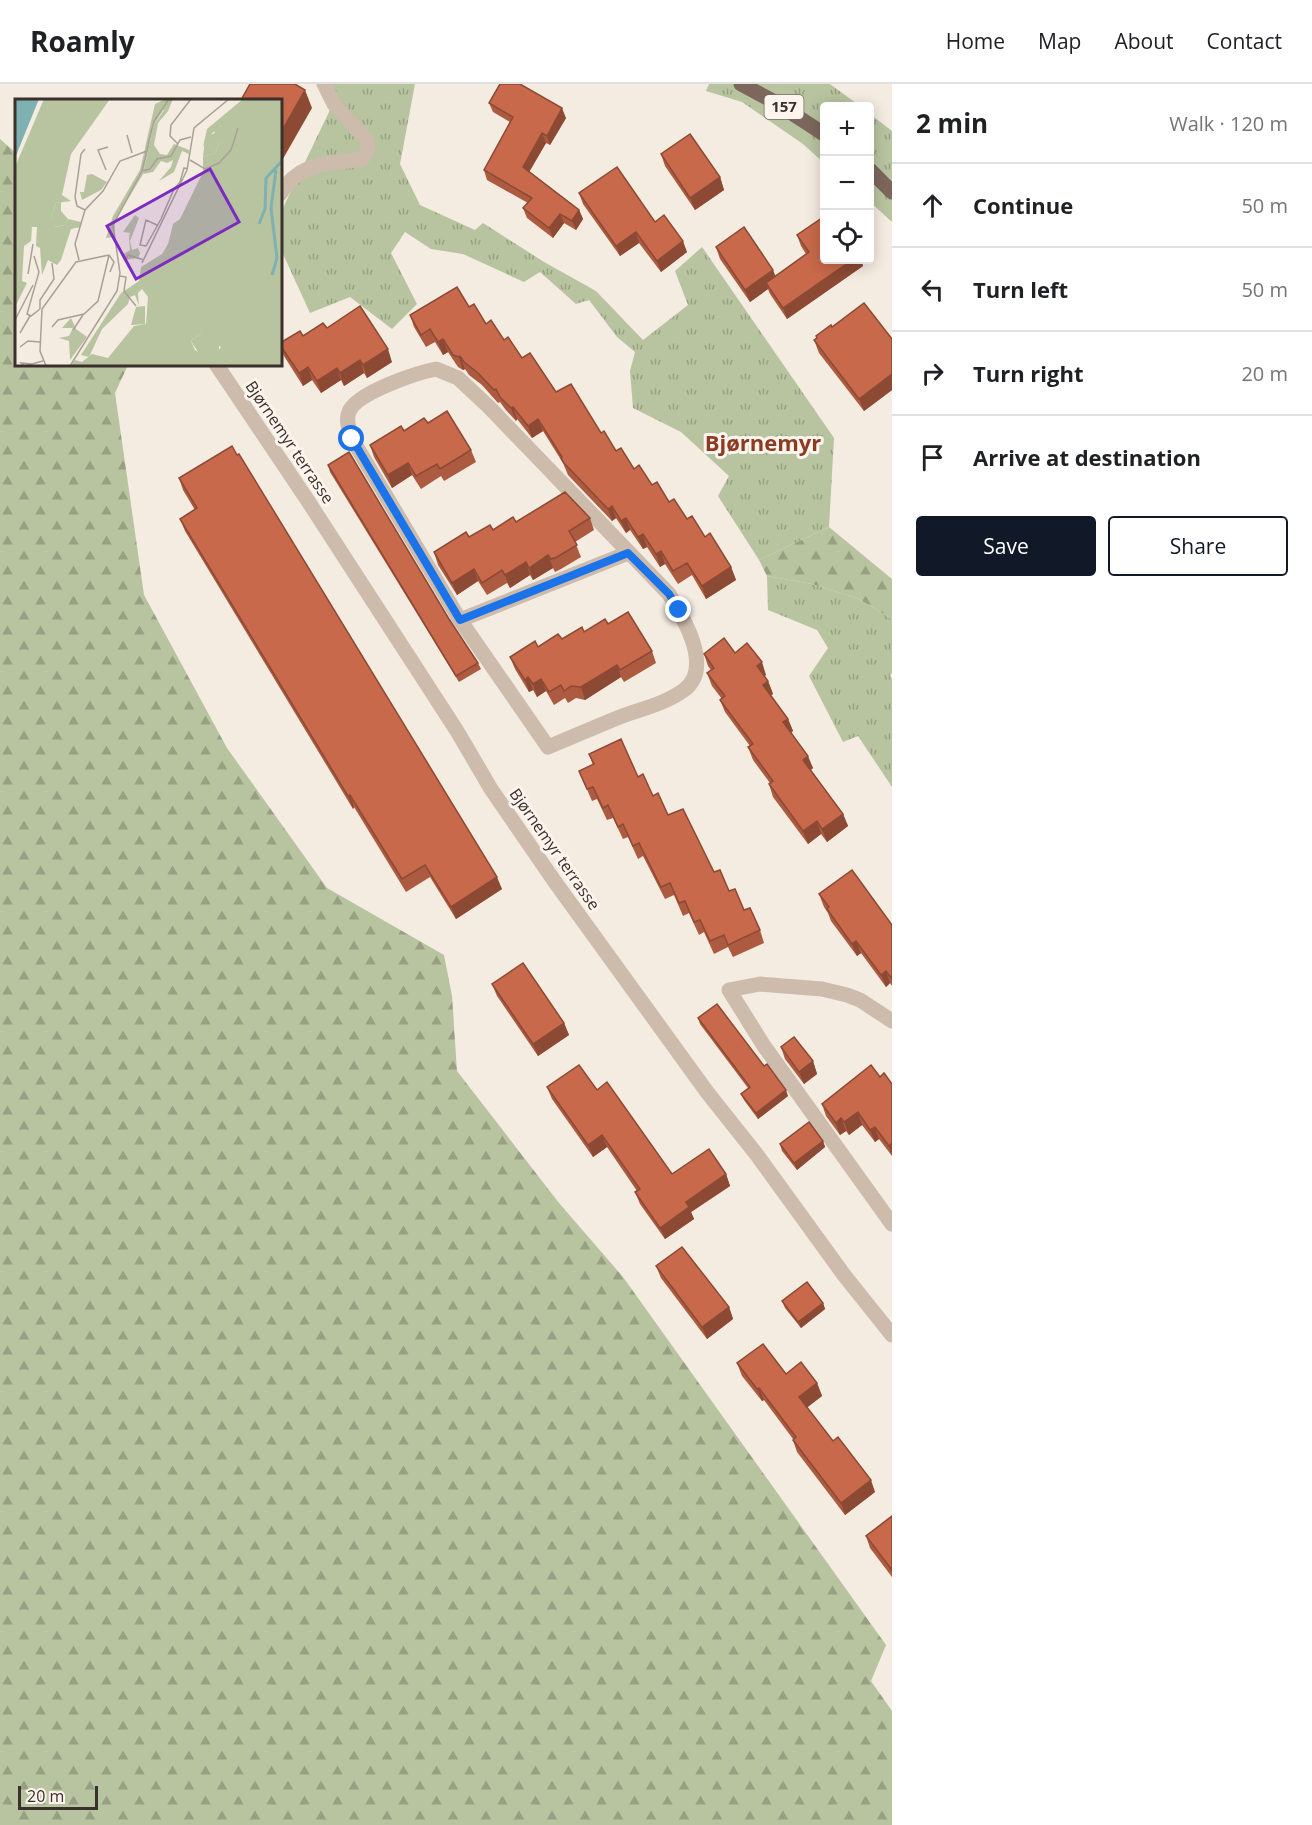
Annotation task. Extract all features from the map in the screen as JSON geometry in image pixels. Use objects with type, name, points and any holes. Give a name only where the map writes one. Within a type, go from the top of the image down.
[{"type":"main road","name":"157","points":[[741,84],[820,131]]},
{"type":"main road","points":[[874,174],[892,192]]},
{"type":"street","points":[[282,192],[295,177],[318,164],[362,159],[368,153],[366,139],[334,104],[324,84]]},
{"type":"street","name":"Bjørnemyr terrasse","points":[[217,366],[457,731],[490,789],[707,1092],[757,1155],[844,1275],[892,1335]]},
{"type":"street","points":[[436,369],[458,378],[498,416],[669,594],[686,625],[694,648],[696,660],[692,681],[686,689],[662,703],[625,715],[548,747],[460,620],[352,439],[347,421],[349,411],[356,402],[413,374],[436,369]]},
{"type":"street","points":[[460,620],[628,553]]},
{"type":"street","points":[[892,1021],[860,1000],[822,989],[760,984],[729,990],[764,1046],[892,1224]]},
{"type":"green space","points":[[332,84],[415,84],[400,164],[420,205],[475,230],[483,223],[544,262],[596,291],[643,340],[688,305],[675,271],[702,247],[834,438],[829,527],[759,560],[718,496],[729,476],[681,432],[633,408],[630,371],[635,352],[617,337],[589,300],[576,304],[540,272],[524,282],[463,254],[431,249],[405,232],[391,253],[417,304],[392,329],[350,297],[310,313],[282,254],[282,210],[329,112]]},
{"type":"green space","points":[[709,84],[830,84],[855,102],[820,102],[820,159],[803,144],[742,102],[706,91]]},
{"type":"green space","points":[[874,117],[892,131],[892,222],[874,206]]},
{"type":"green space","points":[[0,139],[15,152],[15,366],[128,366],[115,393],[144,595],[227,748],[327,888],[444,955],[452,996],[457,1071],[559,1203],[623,1277],[886,1645],[871,1681],[892,1711],[892,1825],[0,1825]]},
{"type":"green space","points":[[829,527],[892,579],[892,619],[857,598],[812,584],[767,576],[759,560]]},
{"type":"green space","points":[[767,576],[812,584],[857,598],[892,619],[892,673],[890,675],[892,679],[892,787],[858,736],[843,742],[809,676],[828,648],[817,630],[768,610]]},
{"type":"building","points":[[250,84],[295,84],[305,90],[282,130],[282,99],[242,99]]},
{"type":"building","points":[[500,84],[520,84],[562,108],[547,136],[542,133],[523,167],[579,210],[572,221],[560,214],[549,228],[523,208],[532,198],[484,170],[513,117],[489,103]]},
{"type":"building","points":[[690,134],[720,177],[690,198],[661,154]]},
{"type":"building","points":[[617,167],[655,222],[664,215],[683,241],[657,261],[636,232],[616,246],[579,193]]},
{"type":"building","points":[[820,219],[820,264],[846,264],[783,308],[766,283],[809,252],[797,235]]},
{"type":"building","points":[[744,227],[773,270],[745,290],[716,247]]},
{"type":"building","points":[[457,287],[469,307],[474,304],[486,324],[491,320],[504,340],[508,337],[522,358],[530,353],[556,392],[571,384],[601,433],[604,431],[616,451],[621,448],[634,469],[639,465],[652,485],[657,482],[669,502],[674,499],[687,519],[692,516],[705,537],[710,533],[731,567],[702,586],[687,563],[673,571],[661,551],[656,554],[643,534],[638,537],[626,518],[621,521],[612,506],[608,509],[564,463],[538,419],[528,426],[513,407],[511,408],[500,397],[496,389],[494,390],[460,356],[453,355],[443,339],[438,342],[430,329],[421,335],[410,315]]},
{"type":"building","points":[[864,303],[892,339],[892,374],[859,399],[814,340],[816,336]]},
{"type":"building","points":[[360,306],[388,349],[363,365],[360,360],[340,373],[337,368],[317,381],[308,367],[299,373],[282,348],[282,342],[300,331],[303,336],[323,323],[327,328]]},
{"type":"building","points":[[447,411],[471,450],[440,469],[437,464],[416,476],[408,463],[388,475],[370,445],[401,426],[404,431],[424,418],[428,423]]},
{"type":"building","points":[[232,446],[497,877],[451,907],[425,865],[402,879],[350,795],[348,796],[180,519],[197,508],[179,478]]},
{"type":"building","points":[[349,452],[478,663],[456,676],[328,465]]},
{"type":"building","points":[[565,492],[590,518],[569,531],[577,545],[557,557],[551,559],[548,555],[529,568],[526,562],[505,575],[502,570],[482,583],[474,569],[452,583],[434,552],[466,532],[469,537],[490,525],[493,530],[513,517],[516,522]]},
{"type":"building","points":[[628,612],[652,651],[620,670],[617,665],[581,687],[571,686],[564,691],[561,685],[549,692],[541,679],[533,684],[528,677],[525,680],[510,657],[535,641],[538,647],[558,634],[562,639],[582,627],[584,632],[605,619],[608,624]]},
{"type":"building","points":[[724,638],[735,653],[747,643],[762,662],[757,666],[768,681],[763,685],[788,719],[783,722],[808,756],[803,760],[843,814],[822,829],[817,821],[803,831],[769,784],[773,781],[748,747],[753,744],[720,700],[725,696],[707,673],[714,668],[704,654]]},
{"type":"building","points":[[621,739],[638,777],[643,774],[653,796],[658,793],[668,815],[683,809],[714,872],[720,870],[729,891],[735,889],[744,910],[750,908],[760,930],[728,945],[724,935],[710,941],[700,920],[694,922],[685,901],[679,903],[670,883],[661,887],[639,843],[633,846],[623,824],[618,827],[608,805],[603,808],[593,787],[587,789],[579,771],[594,764],[589,754]]},
{"type":"building","points":[[852,870],[892,925],[892,979],[886,971],[881,975],[856,941],[852,944],[819,894]]},
{"type":"building","points":[[523,963],[564,1023],[533,1044],[492,984]]},
{"type":"building","points":[[717,1004],[764,1066],[767,1064],[786,1090],[756,1113],[741,1094],[750,1087],[698,1018]]},
{"type":"building","points":[[794,1037],[813,1061],[799,1072],[781,1047]]},
{"type":"building","points":[[579,1065],[597,1090],[607,1082],[672,1174],[709,1149],[726,1174],[686,1202],[689,1207],[660,1228],[635,1192],[640,1189],[602,1135],[588,1145],[547,1087]]},
{"type":"building","points":[[871,1065],[880,1077],[884,1073],[892,1084],[892,1143],[889,1146],[875,1127],[870,1130],[858,1112],[844,1122],[841,1118],[836,1123],[822,1104]]},
{"type":"building","points":[[809,1122],[823,1141],[794,1163],[780,1144]]},
{"type":"building","points":[[682,1247],[729,1307],[702,1327],[656,1266]]},
{"type":"building","points":[[807,1282],[823,1303],[798,1322],[782,1301]]},
{"type":"building","points":[[763,1344],[786,1374],[801,1362],[817,1383],[799,1397],[833,1441],[838,1437],[871,1480],[841,1503],[793,1440],[796,1437],[737,1363]]},
{"type":"building","points":[[892,1516],[892,1570],[866,1536]]},
{"type":"district","name":"Bjørnemyr","points":[[763,443]]},
{"type":"route","points":[[352,439],[460,620],[628,553],[669,594],[679,610]]}]
